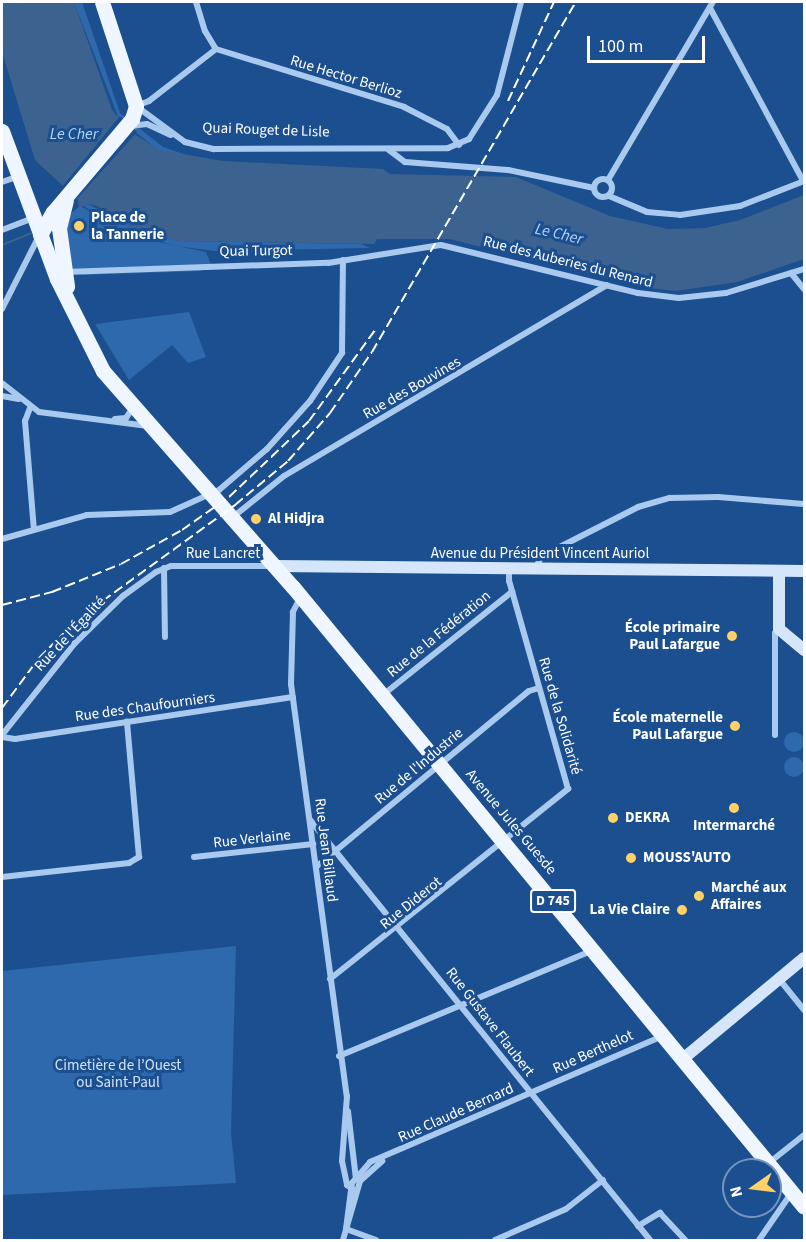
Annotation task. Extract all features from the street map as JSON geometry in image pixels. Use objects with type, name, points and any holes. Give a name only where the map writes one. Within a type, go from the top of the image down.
[{"type":"main road","points":[[77,320],[40,244],[54,207],[132,119],[102,2]]},
{"type":"main road","points":[[2,136],[27,195],[54,207]]},
{"type":"main road","points":[[54,207],[64,271],[77,320]]},
{"type":"main road","name":"Avenue Jules Guesde","points":[[77,320],[103,371],[275,566],[767,1158]]},
{"type":"main road","name":"Avenue du Président Vincent Auriol","points":[[275,566],[804,571]]},
{"type":"main road","points":[[779,571],[779,629],[804,650]]},
{"type":"main road","points":[[684,1058],[804,958]]},
{"type":"main road","name":"Avenue Jules Guesde","points":[[782,1178],[804,1207]]},
{"type":"street","points":[[174,136],[132,119],[149,101],[216,49],[205,31],[196,2]]},
{"type":"street","points":[[459,145],[476,130],[504,81],[521,2]]},
{"type":"street","points":[[608,180],[712,5]]},
{"type":"street","points":[[608,180],[597,181],[594,188],[598,196],[609,196],[647,212],[680,215],[740,206],[804,181],[712,5]]},
{"type":"street","name":"Rue Hector Berlioz","points":[[216,49],[404,107],[447,129],[459,145]]},
{"type":"street","name":"Quai Rouget de Lisle","points":[[132,119],[214,149],[388,150],[459,145]]},
{"type":"street","points":[[388,150],[397,160],[405,162],[508,170],[594,188]]},
{"type":"street","points":[[2,182],[19,176]]},
{"type":"street","points":[[608,180],[612,188],[609,196]]},
{"type":"street","points":[[2,230],[54,207]]},
{"type":"street","points":[[2,309],[40,244],[56,256],[64,271],[80,272]]},
{"type":"street","name":"Quai Turgot","points":[[64,271],[343,260],[430,246]]},
{"type":"street","name":"Rue des Auberies du Renard","points":[[430,246],[459,247],[660,297],[702,297],[804,269]]},
{"type":"street","points":[[2,539],[87,515],[170,512],[213,495],[267,449],[310,401],[342,353],[343,260]]},
{"type":"street","points":[[791,273],[804,289]]},
{"type":"street","name":"Rue des Bouvines","points":[[233,517],[284,476],[607,285]]},
{"type":"street","points":[[2,383],[30,408],[39,412],[151,427]]},
{"type":"street","points":[[2,396],[19,399]]},
{"type":"street","points":[[106,420],[126,418],[132,413],[132,403]]},
{"type":"street","points":[[30,408],[25,421],[34,530]]},
{"type":"street","points":[[535,569],[542,556],[638,507],[670,498],[718,497],[804,504]]},
{"type":"street","name":"Rue Lancret","points":[[167,567],[275,566]]},
{"type":"street","points":[[165,637],[167,567]]},
{"type":"street","name":"Rue de l'Égalité","points":[[2,736],[74,645],[123,596],[167,567]]},
{"type":"street","name":"Rue de la Solidarité","points":[[504,842],[568,789],[512,592],[509,569]]},
{"type":"street","name":"Rue de la Fédération","points":[[383,695],[512,592]]},
{"type":"street","name":"Rue Jean Billaud","points":[[301,597],[293,612],[290,664],[347,1108]]},
{"type":"street","points":[[775,735],[775,633],[779,629]]},
{"type":"street","name":"Rue de l'Industrie","points":[[316,867],[529,691],[539,688]]},
{"type":"street","name":"Rue des Chaufourniers","points":[[2,736],[15,739],[293,697]]},
{"type":"street","points":[[2,876],[135,861],[139,852],[127,722]]},
{"type":"street","name":"Rue Gustave Flaubert","points":[[310,819],[650,1240]]},
{"type":"street","name":"Rue Diderot","points":[[330,979],[399,927],[504,842]]},
{"type":"street","name":"Rue Verlaine","points":[[194,857],[313,844]]},
{"type":"street","points":[[339,1056],[594,950]]},
{"type":"street","points":[[779,979],[804,1011]]},
{"type":"street","name":"Rue Berthelot","points":[[532,1093],[665,1035]]},
{"type":"street","name":"Rue Claude Bernard","points":[[390,1155],[532,1093]]},
{"type":"street","points":[[343,1240],[356,1177],[347,1108]]},
{"type":"street","points":[[347,1108],[342,1161],[354,1189]]},
{"type":"street","points":[[775,1158],[804,1135]]},
{"type":"street","points":[[354,1189],[367,1172],[390,1155]]},
{"type":"street","points":[[356,1177],[370,1162],[390,1155]]},
{"type":"street","points":[[354,1159],[370,1162]]},
{"type":"street","points":[[495,1240],[509,1238],[566,1209],[603,1180]]},
{"type":"street","points":[[759,1240],[792,1191]]},
{"type":"street","points":[[638,1226],[660,1213],[685,1240]]},
{"type":"street","points":[[346,1229],[376,1240]]},
{"type":"green space","points":[[74,2],[82,2],[120,113],[163,147],[189,156],[158,150],[119,119]]},
{"type":"green space","points":[[88,204],[129,225],[178,241],[361,244],[370,248],[214,251],[176,246],[139,236],[103,220],[84,206]]},
{"type":"green space","points":[[80,206],[139,238],[206,252],[211,265],[200,271],[83,275],[71,268],[63,220]]},
{"type":"green space","points":[[189,312],[206,357],[188,363],[172,345],[129,380],[95,324]]},
{"type":"green space","points":[[790,732],[798,732],[804,738],[804,746],[798,752],[790,752],[784,746],[784,738]]},
{"type":"green space","points":[[790,757],[798,757],[804,763],[804,771],[798,777],[790,777],[784,771],[784,763]]},
{"type":"green space","name":"Cimetière de l’Ouest ou Saint-Paul","points":[[236,946],[231,1133],[236,1183],[2,1195],[2,971]]},
{"type":"water","name":"Le Cher","points":[[2,2],[74,2],[112,110],[133,133],[159,150],[223,161],[383,169],[390,174],[516,177],[610,216],[668,229],[705,228],[740,220],[804,195],[804,259],[737,282],[676,291],[649,288],[449,239],[377,239],[374,244],[178,241],[129,225],[97,206],[88,204],[79,208],[78,200],[35,160],[2,52]]},
{"type":"pier","points":[[120,116],[137,132],[75,201],[61,188]]},
{"type":"waterway","points":[[2,245],[31,233]]},
{"type":"waterway","points":[[2,1240],[12,1240]]},
{"type":"railway","points":[[508,101],[554,2]]},
{"type":"railway","points":[[2,708],[39,658],[79,618],[235,505],[288,461],[330,413],[372,352],[576,2]]},
{"type":"railway","points":[[2,605],[52,592],[121,564],[182,530],[229,497],[309,421],[375,330]]},
{"type":"place","name":"Place de la Tannerie","points":[[79,226]]},
{"type":"place","name":"Al Hidjra","points":[[256,519]]},
{"type":"place","name":"École primaire Paul Lafargue","points":[[732,636]]},
{"type":"place","name":"École maternelle Paul Lafargue","points":[[735,726]]},
{"type":"place","name":"Intermarché","points":[[734,808]]},
{"type":"place","name":"DEKRA","points":[[613,818]]},
{"type":"place","name":"MOUSS'AUTO","points":[[631,858]]},
{"type":"place","name":"Marché aux Affaires","points":[[699,896]]},
{"type":"place","name":"La Vie Claire","points":[[682,910]]}]
